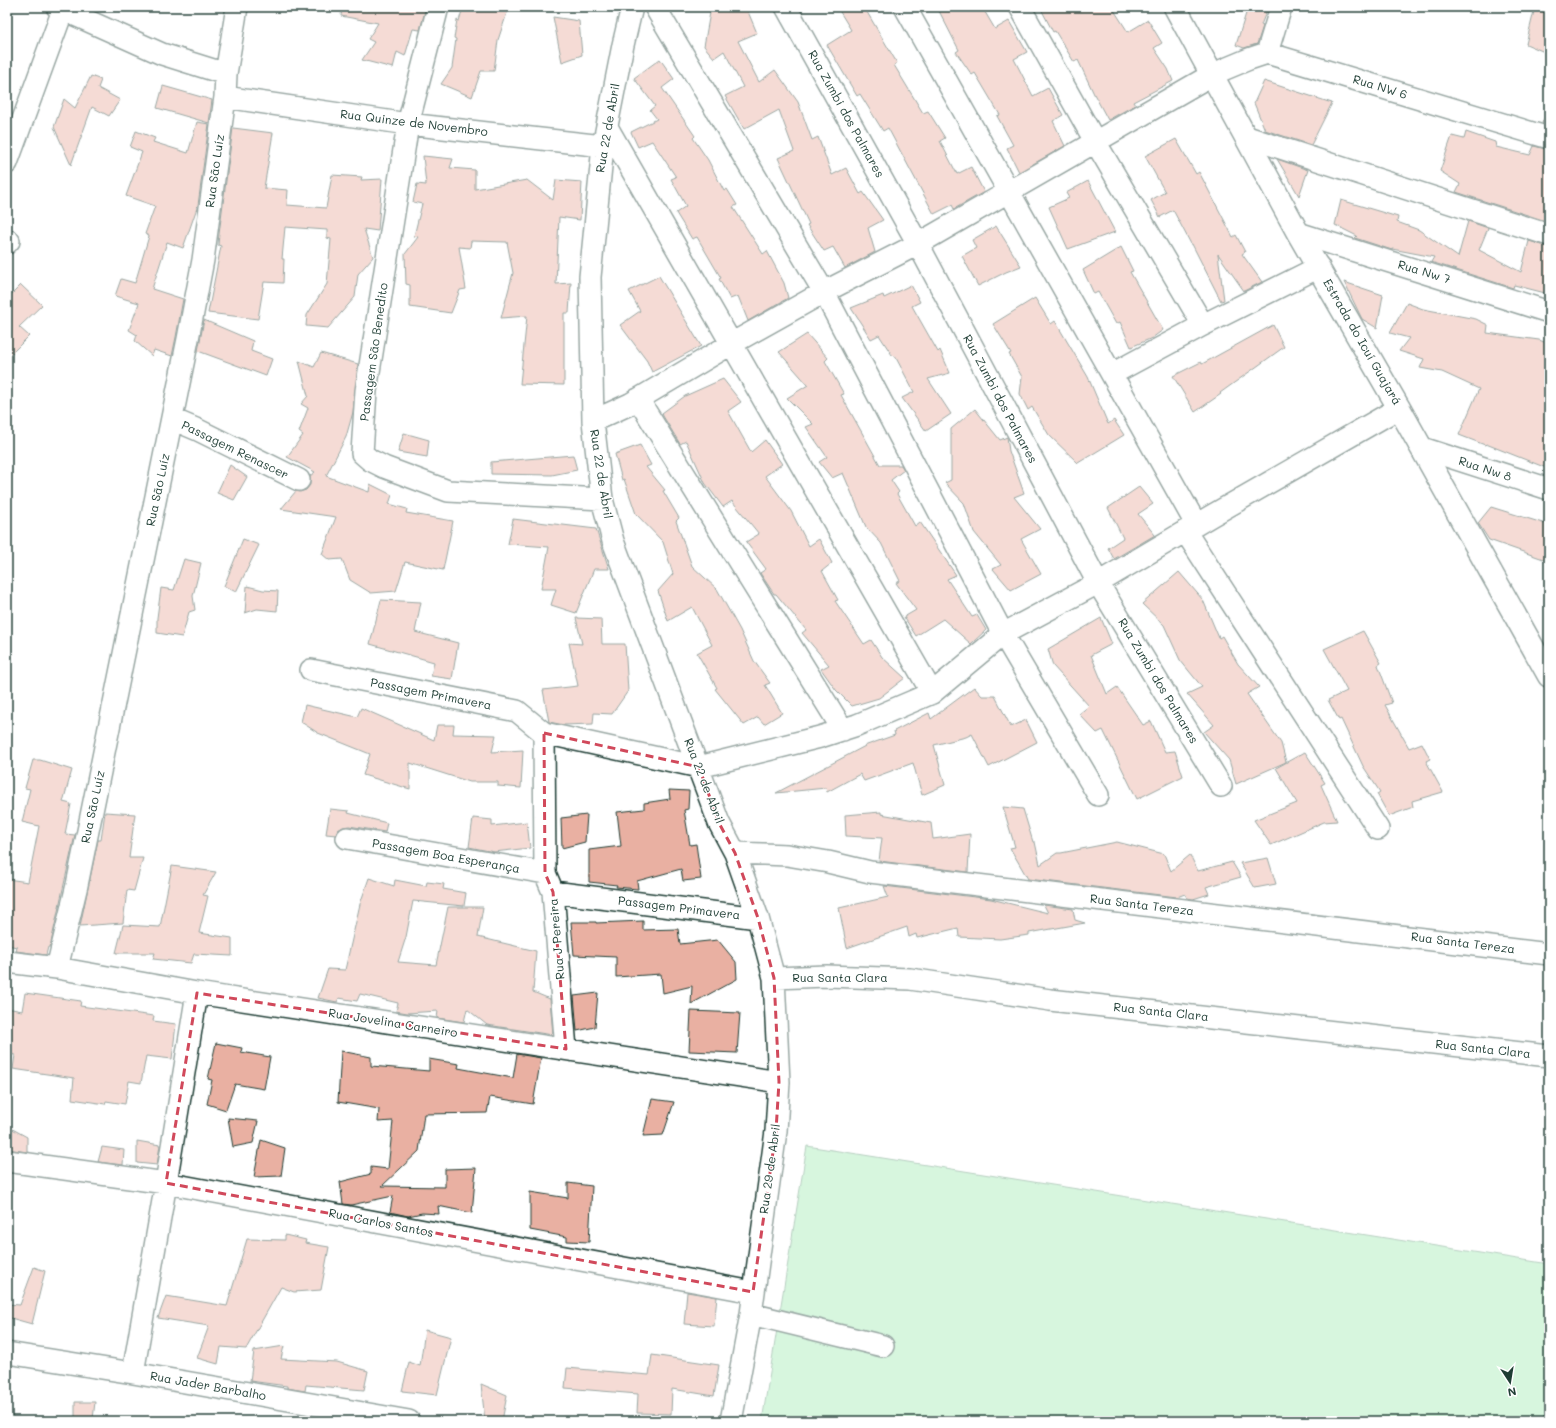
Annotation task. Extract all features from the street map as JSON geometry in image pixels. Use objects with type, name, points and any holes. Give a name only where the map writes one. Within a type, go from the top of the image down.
[{"type":"street","name":"Rua São Luíz","points":[[57,968],[77,885],[203,260],[225,97],[226,74],[237,7]]},
{"type":"street","name":"Passagem São Benedito","points":[[438,7],[408,124],[366,391],[362,453],[370,460],[384,467],[448,491],[602,500]]},
{"type":"street","name":"Rua 22 de Abril","points":[[632,7],[605,137],[590,277],[593,421],[602,500],[613,541],[719,823],[735,853],[758,918]]},
{"type":"street","points":[[655,7],[824,292],[1003,634],[1098,795]]},
{"type":"street","name":"Rua Zumbi dos Palmares","points":[[786,7],[918,244],[1098,583],[1221,786]]},
{"type":"street","points":[[905,7],[1112,374],[1191,528],[1378,829]]},
{"type":"street","points":[[1020,7],[1096,142],[1203,325]]},
{"type":"street","name":"Estrada do Icuí Guajará","points":[[1175,7],[1213,74],[1298,233],[1319,267],[1422,448],[1508,605],[1548,673]]},
{"type":"street","points":[[593,421],[638,399],[731,344],[824,292],[918,244],[1213,74],[1248,58],[1267,53],[1281,7]]},
{"type":"street","points":[[7,163],[61,8],[162,54],[226,74]]},
{"type":"street","name":"Rua NW 6","points":[[1267,53],[1549,138]]},
{"type":"street","name":"Rua Quinze de Novembro","points":[[225,97],[408,124],[605,137]]},
{"type":"street","points":[[605,137],[731,344],[932,693]]},
{"type":"street","points":[[1247,137],[1549,235]]},
{"type":"street","name":"Rua Nw 7","points":[[1298,233],[1549,312]]},
{"type":"street","points":[[1112,374],[1203,325],[1319,267]]},
{"type":"street","points":[[638,399],[843,730]]},
{"type":"street","points":[[544,734],[699,767],[843,730],[932,693],[1003,634],[1098,583],[1399,408]]},
{"type":"street","name":"Passagem Renascer","points":[[172,419],[198,430],[299,480]]},
{"type":"street","name":"Rua Nw 8","points":[[1422,448],[1549,489]]},
{"type":"street","name":"Passagem Primavera","points":[[311,670],[517,711],[544,734]]},
{"type":"street","name":"Rua J Pereira","points":[[544,734],[549,882],[566,1050]]},
{"type":"street","name":"Passagem Boa Esperança","points":[[347,838],[549,882]]},
{"type":"street","name":"Rua Santa Tereza","points":[[735,853],[787,855],[828,862],[870,872],[1549,954]]},
{"type":"street","name":"Passagem Primavera","points":[[549,882],[758,918]]},
{"type":"street","name":"Rua 29 de Abril","points":[[731,1421],[751,1314],[776,1131],[779,1082],[774,978],[758,918]]},
{"type":"street","name":"Rua Jovelina Carneiro","points":[[7,962],[57,968],[197,993],[779,1082]]},
{"type":"street","name":"Rua Santa Clara","points":[[774,978],[827,976],[910,979],[1050,1000],[1549,1056]]},
{"type":"street","points":[[133,1373],[197,993]]},
{"type":"street","name":"Rua Carlos Santos","points":[[7,1161],[166,1183],[753,1292]]},
{"type":"street","points":[[751,1314],[883,1346]]},
{"type":"street","name":"Rua Jader Barbalho","points":[[7,1353],[133,1373],[409,1421]]},
{"type":"highlighted area","points":[[544,733],[699,767],[719,823],[735,853],[758,918],[774,978],[779,1082],[776,1131],[753,1292],[166,1183],[197,993],[566,1049],[553,892],[545,873]]},
{"type":"green space","points":[[807,1146],[1549,1264],[1549,1421],[762,1421]]},
{"type":"building","points":[[342,7],[426,7],[420,30],[413,29],[405,56],[397,52],[393,68],[362,60],[374,42],[368,39],[378,23],[341,16]]},
{"type":"building","points":[[463,7],[509,7],[498,40],[494,71],[481,71],[472,97],[441,84],[452,68],[457,20],[459,21]]},
{"type":"building","points":[[711,7],[746,7],[757,33],[738,41],[759,82],[775,70],[798,102],[812,140],[818,137],[832,175],[846,168],[860,194],[863,192],[883,220],[868,228],[875,252],[845,268],[833,247],[824,251],[807,225],[809,224],[778,158],[794,151],[779,110],[744,129],[725,96],[743,87],[724,51],[714,58],[704,46]]},
{"type":"building","points":[[837,7],[864,7],[897,63],[894,65],[923,113],[928,111],[945,138],[940,141],[957,174],[971,167],[984,192],[954,209],[952,205],[934,214],[888,128],[883,131],[860,94],[857,96],[827,45],[851,30]]},
{"type":"building","points":[[937,7],[982,7],[995,29],[1009,21],[1027,52],[1014,59],[1033,96],[1048,88],[1063,115],[1053,121],[1065,146],[1019,172],[1007,148],[1013,145],[997,116],[1000,115],[975,73],[972,75],[956,52],[959,50]]},
{"type":"building","points":[[1040,7],[1112,7],[1128,32],[1148,20],[1162,43],[1154,48],[1168,69],[1173,81],[1133,102],[1135,105],[1108,120],[1078,60],[1074,62],[1055,31],[1053,32]]},
{"type":"building","points":[[1248,7],[1268,7],[1261,25],[1263,26],[1257,44],[1244,48],[1236,45]]},
{"type":"building","points":[[1535,7],[1549,7],[1549,54],[1526,44]]},
{"type":"building","points":[[553,17],[579,21],[582,55],[562,62]]},
{"type":"building","points":[[660,59],[674,79],[662,88],[695,136],[693,138],[708,160],[724,191],[727,189],[737,205],[733,207],[763,254],[767,251],[784,283],[788,298],[748,321],[738,296],[730,299],[719,279],[721,278],[697,237],[692,239],[676,213],[686,206],[671,179],[676,177],[652,141],[638,147],[631,132],[657,119],[650,110],[655,106],[634,78]]},
{"type":"building","points":[[91,76],[101,80],[98,88],[120,100],[109,116],[92,107],[71,165],[54,127],[64,99],[75,108]]},
{"type":"building","points":[[1264,81],[1332,103],[1311,145],[1265,130],[1254,103]]},
{"type":"building","points":[[163,86],[212,100],[209,123],[157,108]]},
{"type":"building","points":[[1549,110],[1549,125],[1542,123]]},
{"type":"building","points":[[197,122],[209,124],[198,205],[183,248],[167,242],[152,289],[183,299],[176,337],[172,356],[154,350],[152,356],[135,341],[137,335],[129,330],[139,303],[115,296],[121,279],[135,283],[149,236],[145,234],[155,206],[126,196],[142,152],[130,147],[136,131],[155,138],[153,142],[188,153]]},
{"type":"building","points":[[233,128],[273,133],[264,188],[288,190],[287,205],[326,208],[332,175],[362,177],[361,180],[382,179],[378,231],[364,229],[373,257],[358,274],[355,297],[328,328],[306,326],[307,315],[327,284],[331,239],[327,238],[327,230],[285,227],[282,259],[284,259],[283,283],[264,282],[258,319],[208,313],[221,246],[218,245],[219,234]]},
{"type":"building","points":[[1466,132],[1495,142],[1496,147],[1530,155],[1534,146],[1549,150],[1549,222],[1456,192],[1460,184],[1440,171],[1452,136],[1464,139]]},
{"type":"building","points":[[1176,139],[1196,174],[1199,172],[1233,237],[1236,235],[1245,252],[1242,254],[1262,282],[1244,291],[1218,254],[1224,300],[1221,301],[1173,210],[1160,217],[1151,200],[1165,192],[1145,156]]},
{"type":"building","points":[[423,156],[453,159],[450,168],[475,170],[475,189],[527,180],[553,200],[556,180],[582,182],[580,220],[559,217],[556,284],[571,283],[569,313],[564,313],[564,385],[520,384],[527,316],[501,318],[513,273],[507,242],[471,241],[470,248],[459,247],[466,289],[460,290],[451,313],[410,307],[410,285],[406,284],[405,254],[418,237],[414,236],[422,204],[413,202],[417,184],[426,185]]},
{"type":"building","points":[[1277,159],[1308,170],[1299,196],[1292,184]]},
{"type":"building","points":[[1088,181],[1115,232],[1068,249],[1049,207],[1069,198],[1066,193]]},
{"type":"building","points":[[1341,200],[1398,217],[1397,222],[1419,230],[1458,257],[1468,221],[1488,228],[1479,250],[1521,272],[1529,241],[1549,247],[1549,294],[1514,285],[1513,288],[1431,262],[1434,257],[1392,250],[1355,238],[1357,236],[1335,225]]},
{"type":"building","points":[[996,226],[1021,266],[978,286],[962,256],[976,248],[972,240]]},
{"type":"building","points":[[1121,247],[1133,271],[1130,272],[1163,330],[1152,338],[1131,347],[1120,322],[1116,324],[1098,292],[1094,294],[1083,270]]},
{"type":"building","points":[[659,276],[701,346],[652,372],[647,361],[620,325],[640,311],[629,291]]},
{"type":"building","points":[[1344,282],[1383,295],[1377,328],[1362,319]]},
{"type":"building","points":[[21,285],[42,305],[19,327],[29,336],[7,358],[7,299]]},
{"type":"building","points":[[911,285],[920,302],[912,306],[938,352],[940,350],[950,373],[928,379],[951,414],[926,431],[902,398],[914,392],[895,356],[892,355],[879,335],[871,339],[851,308],[883,295],[884,298]]},
{"type":"building","points":[[1035,298],[1051,324],[1055,321],[1088,377],[1108,424],[1114,420],[1124,435],[1078,463],[1049,435],[1032,407],[1028,410],[1020,394],[1022,377],[1009,354],[1011,353],[993,324]]},
{"type":"building","points":[[1407,303],[1423,309],[1476,319],[1488,325],[1487,333],[1539,340],[1549,344],[1549,469],[1459,435],[1479,389],[1442,372],[1420,368],[1424,359],[1399,351],[1409,338],[1390,333]]},
{"type":"building","points":[[204,320],[253,341],[251,351],[272,359],[266,376],[198,351]]},
{"type":"building","points":[[1273,325],[1284,347],[1195,412],[1173,376],[1201,362],[1202,364]]},
{"type":"building","points":[[807,334],[828,358],[825,361],[844,394],[841,395],[880,465],[901,465],[904,470],[891,480],[899,492],[897,494],[915,526],[920,522],[956,575],[947,579],[972,617],[977,615],[986,630],[971,644],[943,619],[916,636],[904,617],[916,610],[896,583],[900,581],[881,543],[866,527],[843,473],[832,478],[819,462],[827,457],[806,427],[813,424],[787,398],[808,385],[779,352]]},
{"type":"building","points":[[321,353],[358,364],[353,412],[346,437],[326,476],[369,492],[370,484],[392,495],[389,504],[407,509],[406,513],[453,521],[443,570],[405,562],[396,591],[371,593],[350,580],[342,559],[329,560],[322,554],[336,517],[281,509],[296,491],[300,492],[306,490],[310,485],[310,476],[315,472],[287,457],[303,435],[299,432],[308,408],[301,404],[308,396],[299,361],[314,367]]},
{"type":"building","points":[[723,379],[741,402],[728,411],[751,452],[765,440],[782,464],[765,476],[791,511],[809,546],[819,539],[832,563],[822,571],[838,600],[835,601],[864,644],[871,640],[882,657],[905,678],[879,698],[852,706],[836,690],[821,669],[829,665],[802,633],[806,630],[776,594],[774,594],[760,573],[766,569],[746,542],[759,534],[732,501],[723,507],[705,483],[686,441],[680,444],[663,416],[662,413],[685,396]]},
{"type":"building","points":[[975,409],[1000,440],[1007,437],[1009,451],[1024,493],[1014,497],[1040,529],[1021,539],[1041,574],[1011,590],[993,569],[1001,565],[974,532],[964,503],[945,483],[951,480],[951,429]]},
{"type":"building","points":[[404,433],[429,440],[427,457],[398,452]]},
{"type":"building","points":[[640,445],[651,465],[646,467],[665,490],[663,491],[679,518],[676,521],[692,566],[717,589],[740,630],[754,661],[770,683],[765,685],[782,713],[764,724],[758,717],[744,725],[715,689],[717,688],[697,653],[712,645],[692,607],[668,621],[658,591],[673,574],[663,542],[636,514],[624,479],[622,480],[615,454]]},
{"type":"building","points":[[573,455],[577,470],[552,475],[491,474],[491,462]]},
{"type":"building","points":[[230,465],[247,477],[234,500],[217,493]]},
{"type":"building","points":[[1139,487],[1153,504],[1138,514],[1155,535],[1114,559],[1108,548],[1123,538],[1108,508]]},
{"type":"building","points":[[1491,507],[1549,525],[1549,561],[1489,540],[1478,523]]},
{"type":"building","points":[[513,519],[596,529],[609,569],[594,569],[576,613],[551,605],[556,589],[541,589],[549,547],[508,544]]},
{"type":"building","points":[[243,539],[259,545],[236,592],[224,586]]},
{"type":"building","points":[[184,559],[201,563],[193,596],[195,610],[189,612],[182,637],[157,633],[157,618],[161,588],[174,590]]},
{"type":"building","points":[[1179,572],[1203,600],[1219,638],[1222,636],[1238,664],[1259,687],[1247,694],[1281,743],[1286,762],[1236,784],[1229,760],[1204,732],[1214,725],[1187,694],[1202,687],[1180,660],[1164,625],[1142,604]]},
{"type":"building","points":[[247,586],[263,590],[278,591],[277,611],[257,609],[245,613]]},
{"type":"building","points":[[381,600],[421,602],[415,632],[458,643],[452,679],[431,676],[434,662],[370,644]]},
{"type":"building","points":[[576,618],[601,619],[602,644],[625,644],[628,691],[612,714],[594,713],[593,724],[564,725],[549,722],[543,690],[578,686],[569,643],[582,644]]},
{"type":"building","points":[[1101,618],[1112,644],[1091,655],[1107,694],[1117,687],[1143,725],[1151,721],[1165,752],[1175,751],[1183,776],[1137,799],[1103,730],[1097,733],[1079,714],[1089,706],[1053,666],[1048,649]]},
{"type":"building","points":[[1363,631],[1381,663],[1378,665],[1392,703],[1385,705],[1409,748],[1422,743],[1430,759],[1426,761],[1443,792],[1412,801],[1413,807],[1389,816],[1377,794],[1380,792],[1363,766],[1341,719],[1339,720],[1328,700],[1347,691],[1324,649]]},
{"type":"building","points":[[974,687],[982,696],[995,696],[1011,727],[1026,720],[1037,742],[989,767],[972,734],[966,737],[934,745],[945,785],[922,795],[913,763],[864,781],[860,774],[827,792],[826,788],[776,793],[867,745],[895,735],[894,731],[929,713],[931,719]]},
{"type":"building","points":[[305,705],[357,717],[361,708],[434,740],[437,725],[454,725],[453,734],[496,735],[492,752],[523,750],[521,788],[498,786],[498,782],[470,782],[410,763],[410,789],[363,775],[370,754],[318,733],[301,722]]},
{"type":"building","points":[[1305,752],[1325,783],[1321,785],[1337,821],[1324,822],[1271,845],[1254,820],[1297,803],[1276,768]]},
{"type":"building","points":[[33,760],[40,760],[72,770],[63,802],[71,804],[65,834],[75,835],[50,947],[48,947],[46,955],[16,951],[17,947],[7,945],[7,879],[28,882],[39,826],[22,822],[30,789],[25,788]]},
{"type":"building","points":[[669,790],[689,791],[688,809],[684,810],[690,845],[696,844],[701,879],[683,881],[681,869],[637,881],[638,889],[589,882],[589,850],[621,846],[617,812],[644,809],[644,803],[670,799]]},
{"type":"building","points":[[1003,807],[1023,809],[1033,842],[1035,842],[1040,865],[1057,853],[1117,842],[1164,854],[1171,871],[1190,855],[1198,871],[1232,862],[1241,877],[1206,887],[1209,894],[1193,899],[1187,898],[1185,894],[1177,897],[1028,879],[1010,848],[1015,847]]},
{"type":"building","points":[[330,809],[349,811],[348,813],[387,823],[385,832],[349,826],[338,830],[336,835],[326,834]]},
{"type":"building","points":[[105,812],[135,814],[129,858],[143,858],[134,891],[127,890],[123,923],[80,926],[98,840],[101,840]]},
{"type":"building","points":[[881,812],[881,814],[931,823],[933,839],[970,834],[968,872],[879,861],[882,838],[846,836],[845,815]]},
{"type":"building","points":[[587,815],[585,842],[562,848],[561,818]]},
{"type":"building","points":[[473,818],[492,820],[492,826],[527,822],[530,848],[494,852],[469,847]]},
{"type":"building","points":[[1268,858],[1276,884],[1255,888],[1240,863]]},
{"type":"building","points":[[172,866],[216,872],[203,895],[208,896],[199,933],[232,938],[232,956],[194,954],[191,963],[153,959],[155,953],[116,953],[123,925],[160,927]]},
{"type":"building","points":[[369,878],[394,886],[395,880],[426,886],[427,882],[444,884],[443,889],[466,893],[464,906],[413,901],[406,937],[398,962],[436,965],[448,907],[483,907],[478,937],[536,951],[533,992],[550,999],[553,1035],[487,1025],[467,1009],[464,1022],[437,1018],[438,1011],[407,1013],[396,1011],[398,1003],[360,994],[357,1001],[339,998],[337,1002],[318,998],[328,969],[345,970],[360,904]]},
{"type":"building","points":[[884,886],[991,899],[1048,913],[1044,905],[1073,909],[1075,920],[1085,923],[1029,933],[1029,935],[1000,939],[959,937],[958,928],[917,938],[916,934],[909,937],[907,927],[847,948],[839,908],[888,897]]},
{"type":"building","points":[[643,921],[643,930],[678,929],[680,944],[718,940],[736,962],[737,979],[691,1004],[692,986],[663,993],[661,974],[616,977],[616,957],[574,955],[571,922],[596,923]]},
{"type":"building","points":[[25,993],[81,1001],[80,1006],[154,1016],[153,1021],[176,1024],[172,1059],[146,1056],[141,1083],[129,1081],[125,1104],[106,1101],[105,1104],[72,1099],[74,1078],[13,1069],[15,1055],[7,1054],[7,1008],[22,1011]]},
{"type":"building","points":[[598,993],[595,1027],[577,1031],[574,996]]},
{"type":"building","points":[[691,1011],[740,1013],[737,1053],[689,1051]]},
{"type":"building","points":[[216,1043],[242,1048],[241,1052],[270,1057],[264,1089],[235,1084],[226,1110],[207,1104],[212,1080],[208,1079]]},
{"type":"building","points":[[341,1051],[371,1057],[371,1066],[429,1071],[429,1059],[459,1064],[458,1068],[513,1078],[517,1054],[541,1058],[533,1104],[490,1097],[487,1113],[424,1114],[419,1151],[382,1186],[445,1187],[445,1169],[476,1168],[472,1213],[438,1206],[439,1214],[422,1213],[408,1216],[390,1212],[393,1196],[351,1205],[343,1204],[340,1182],[371,1174],[371,1167],[388,1169],[393,1121],[378,1122],[379,1109],[338,1102]]},
{"type":"building","points":[[652,1099],[674,1102],[663,1135],[643,1136]]},
{"type":"building","points":[[228,1118],[258,1121],[253,1143],[233,1147]]},
{"type":"building","points":[[7,1126],[27,1137],[27,1152],[7,1149]]},
{"type":"building","points":[[261,1140],[285,1148],[281,1176],[254,1177]]},
{"type":"building","points":[[137,1141],[160,1145],[157,1165],[137,1163]]},
{"type":"building","points":[[102,1147],[124,1150],[123,1165],[98,1162]]},
{"type":"building","points":[[568,1183],[592,1186],[589,1242],[567,1241],[567,1237],[530,1230],[530,1192],[568,1198]]},
{"type":"building","points":[[285,1235],[306,1240],[305,1243],[329,1247],[321,1290],[294,1292],[281,1287],[246,1349],[221,1347],[218,1364],[197,1358],[209,1326],[158,1318],[166,1296],[227,1306],[247,1239],[285,1240]]},
{"type":"building","points":[[34,1267],[45,1271],[32,1324],[7,1317],[7,1304],[20,1305]]},
{"type":"building","points":[[687,1292],[717,1297],[714,1326],[684,1324]]},
{"type":"building","points":[[425,1330],[451,1337],[437,1395],[402,1391],[409,1362],[420,1366]]},
{"type":"building","points":[[284,1346],[281,1359],[337,1362],[368,1371],[364,1390],[306,1385],[305,1391],[287,1388],[287,1386],[250,1381],[254,1351]]},
{"type":"building","points":[[652,1355],[719,1365],[714,1396],[672,1389],[671,1414],[637,1413],[638,1394],[565,1388],[567,1368],[649,1375]]},
{"type":"building","points":[[481,1384],[507,1395],[502,1421],[485,1421]]},
{"type":"building","points":[[75,1402],[95,1402],[93,1419],[75,1419]]}]
